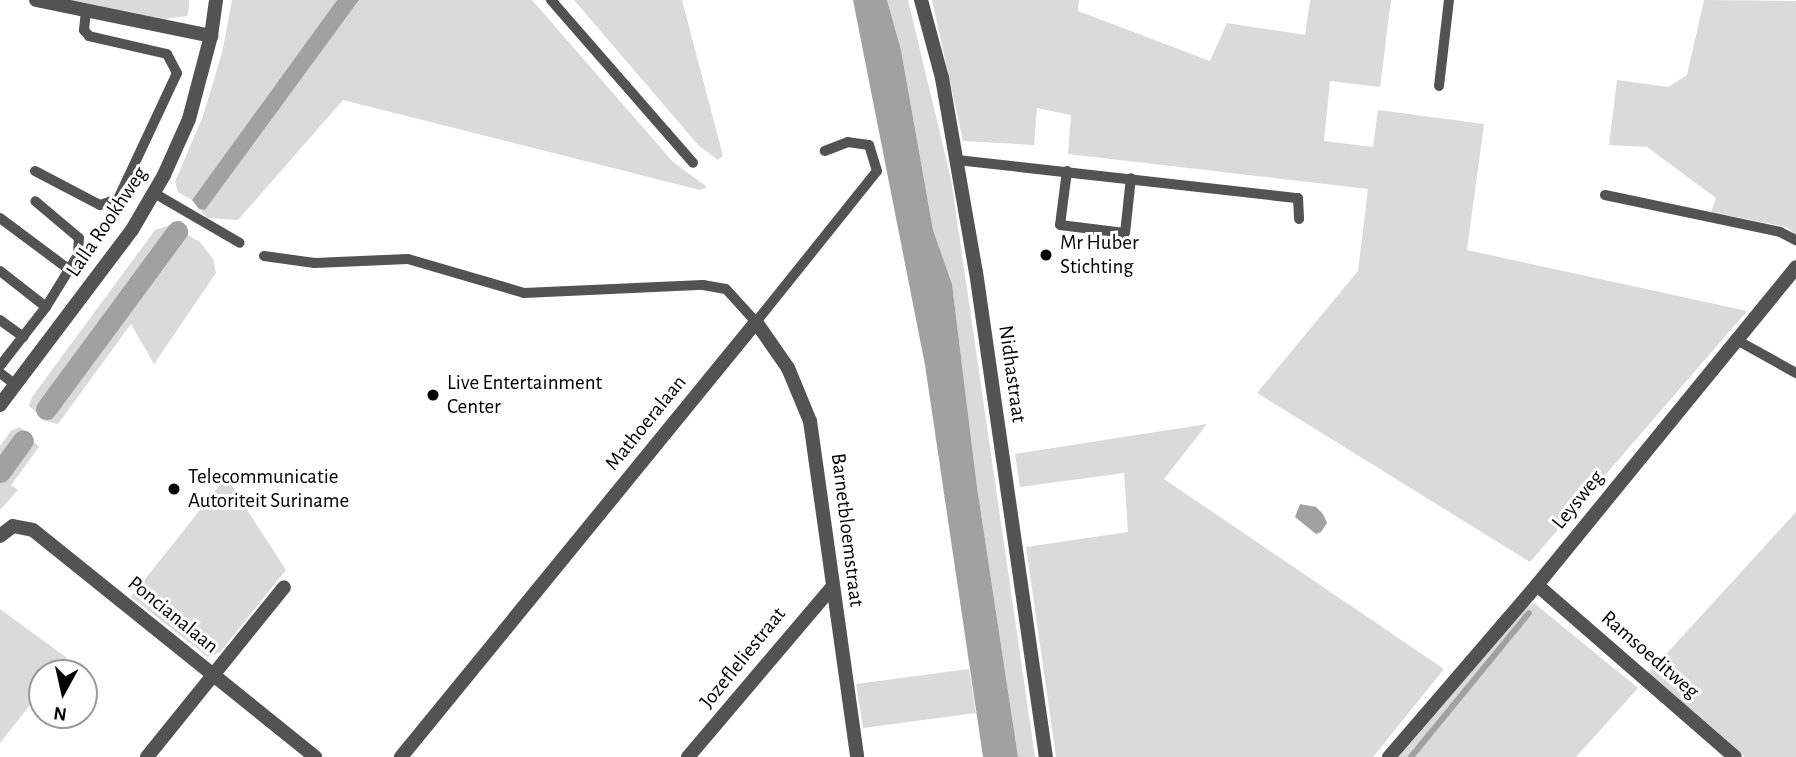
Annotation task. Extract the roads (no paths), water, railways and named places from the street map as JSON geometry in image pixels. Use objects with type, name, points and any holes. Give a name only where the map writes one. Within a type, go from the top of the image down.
[{"type":"street","points":[[36,0],[211,36]]},
{"type":"street","name":"Lalla Rookhweg","points":[[4,397],[132,230],[154,193],[189,119],[211,36],[216,0]]},
{"type":"street","name":"Nidhastraat","points":[[921,0],[942,78],[957,160],[1046,757]]},
{"type":"street","name":"Leysweg","points":[[1389,757],[1537,585],[1796,267]]},
{"type":"street","name":"Barnetbloemstraat","points":[[755,322],[788,368],[810,421],[857,757]]},
{"type":"street","name":"Mathoeralaan","points":[[401,757],[755,322]]},
{"type":"street","name":"Poncianalaan","points":[[0,536],[13,526],[33,530],[315,757]]},
{"type":"street","name":"Ramsoeditweg","points":[[1537,585],[1735,757]]},
{"type":"street","points":[[147,757],[284,587]]},
{"type":"street","name":"Jozefleliestraat","points":[[688,757],[832,587]]},
{"type":"lane","points":[[551,0],[693,163]]},
{"type":"lane","points":[[1439,86],[1449,0]]},
{"type":"lane","points":[[34,171],[100,205],[118,199],[177,73],[167,54],[89,36],[84,30],[86,10]]},
{"type":"lane","name":"Mathoeralaan","points":[[755,322],[877,171],[869,145],[848,142],[825,151]]},
{"type":"lane","points":[[957,160],[1298,198],[1299,219]]},
{"type":"lane","points":[[1067,171],[1060,225],[1125,233],[1131,178]]},
{"type":"lane","points":[[154,193],[240,243]]},
{"type":"lane","points":[[1605,195],[1780,232],[1796,240]]},
{"type":"lane","points":[[0,366],[71,271],[79,238],[35,201]]},
{"type":"lane","points":[[0,218],[71,271]]},
{"type":"lane","points":[[264,256],[315,263],[408,259],[523,293],[703,285],[726,289],[755,322]]},
{"type":"lane","points":[[0,271],[46,307]]},
{"type":"lane","points":[[0,320],[23,337]]},
{"type":"lane","points":[[1735,339],[1796,373]]},
{"type":"lane","points":[[0,373],[4,397]]},
{"type":"waterway","points":[[46,409],[177,231]]},
{"type":"waterway","points":[[0,472],[23,440]]},
{"type":"waterway","points":[[1411,757],[1529,613]]},
{"type":"place","name":"Mr Huber Stichting","points":[[1046,255]]},
{"type":"place","name":"Live Entertainment Center","points":[[433,395]]},
{"type":"place","name":"Telecommunicatie Autoriteit Suriname","points":[[174,489]]}]
